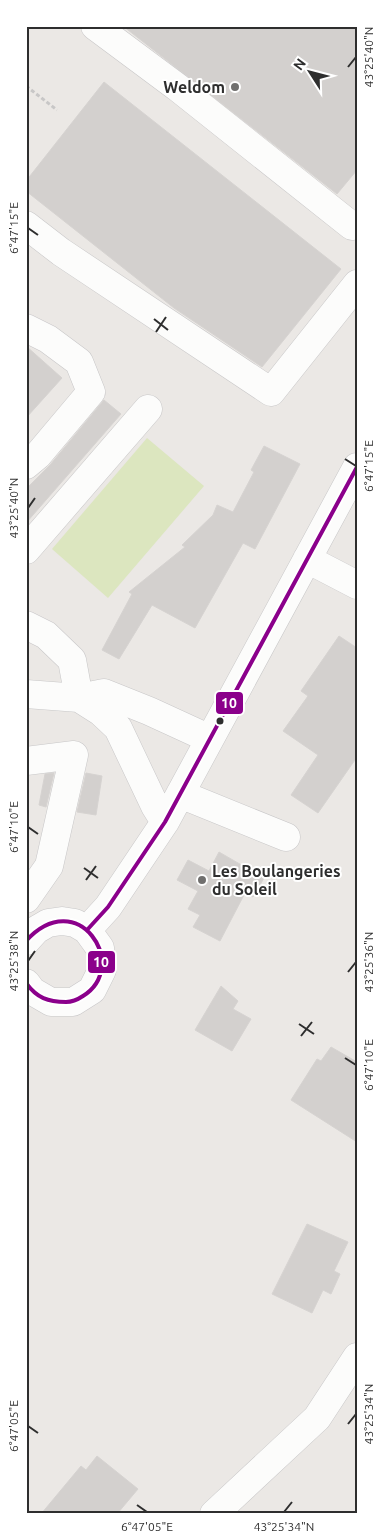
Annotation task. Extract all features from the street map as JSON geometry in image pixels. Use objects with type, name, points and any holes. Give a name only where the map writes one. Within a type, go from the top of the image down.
[{"type":"street","points":[[95,26],[177,87],[355,228]]},
{"type":"street","points":[[26,225],[61,252],[271,392],[357,284]]},
{"type":"street","points":[[26,328],[48,339],[79,362],[90,392],[38,456],[26,465]]},
{"type":"street","points":[[26,550],[148,408]]},
{"type":"street","points":[[88,930],[108,907],[165,822],[357,467]]},
{"type":"street","points":[[307,559],[357,585]]},
{"type":"street","points":[[26,625],[46,635],[72,660],[78,698]]},
{"type":"street","points":[[26,694],[78,698],[104,693],[210,739]]},
{"type":"street","points":[[78,698],[102,712],[118,728],[155,806],[165,822]]},
{"type":"street","points":[[129,749],[138,728],[149,711]]},
{"type":"street","points":[[26,761],[74,755],[50,866],[26,899]]},
{"type":"street","points":[[180,794],[286,837]]},
{"type":"street","points":[[28,990],[51,1002],[73,1002],[92,990],[102,970],[100,948],[88,930],[75,923],[62,921],[48,923],[30,931]]},
{"type":"street","points":[[214,1514],[317,1418],[357,1357]]},
{"type":"path","points":[[26,86],[57,110]]},
{"type":"green space","points":[[147,438],[204,486],[108,598],[52,549]]},
{"type":"building","points":[[123,26],[357,26],[357,170],[337,194]]},
{"type":"building","points":[[104,82],[341,269],[262,367],[174,308],[26,191],[26,181]]},
{"type":"building","points":[[26,346],[62,378],[26,418]]},
{"type":"building","points":[[104,400],[121,414],[26,523],[26,489],[50,465]]},
{"type":"building","points":[[264,446],[300,464],[255,549],[243,543],[195,628],[152,605],[119,659],[102,650],[132,594],[129,592],[185,547],[182,545],[213,515],[217,505],[233,512],[254,472],[251,470]]},
{"type":"building","points":[[339,636],[357,648],[357,757],[318,813],[291,795],[318,755],[283,731],[308,696],[301,691]]},
{"type":"building","points":[[54,773],[46,807],[39,805],[45,774]]},
{"type":"building","points":[[86,773],[102,776],[96,815],[77,812]]},
{"type":"building","points":[[219,852],[264,878],[253,897],[245,893],[220,941],[193,927],[200,915],[188,909],[198,891],[177,880],[188,860],[209,871]]},
{"type":"building","points":[[221,986],[238,1001],[233,1009],[251,1019],[232,1051],[195,1030]]},
{"type":"building","points":[[331,1047],[357,1062],[357,1142],[291,1100],[317,1059],[321,1061]]},
{"type":"building","points":[[307,1224],[348,1242],[334,1271],[340,1274],[331,1294],[323,1290],[312,1313],[272,1294]]},
{"type":"building","points":[[97,1456],[138,1489],[117,1514],[41,1514],[81,1466],[86,1470]]},
{"type":"transit line","name":"10","points":[[87,930],[108,907],[165,822],[357,467]]},
{"type":"transit line","name":"10","points":[[26,941],[45,926],[64,921],[80,925],[92,936],[100,950],[102,967],[96,983],[83,996],[71,1002],[43,998],[26,983]]},
{"type":"place","name":"Weldom","points":[[235,87]]},
{"type":"place","name":"Les Boulangeries du Soleil","points":[[202,880]]}]
